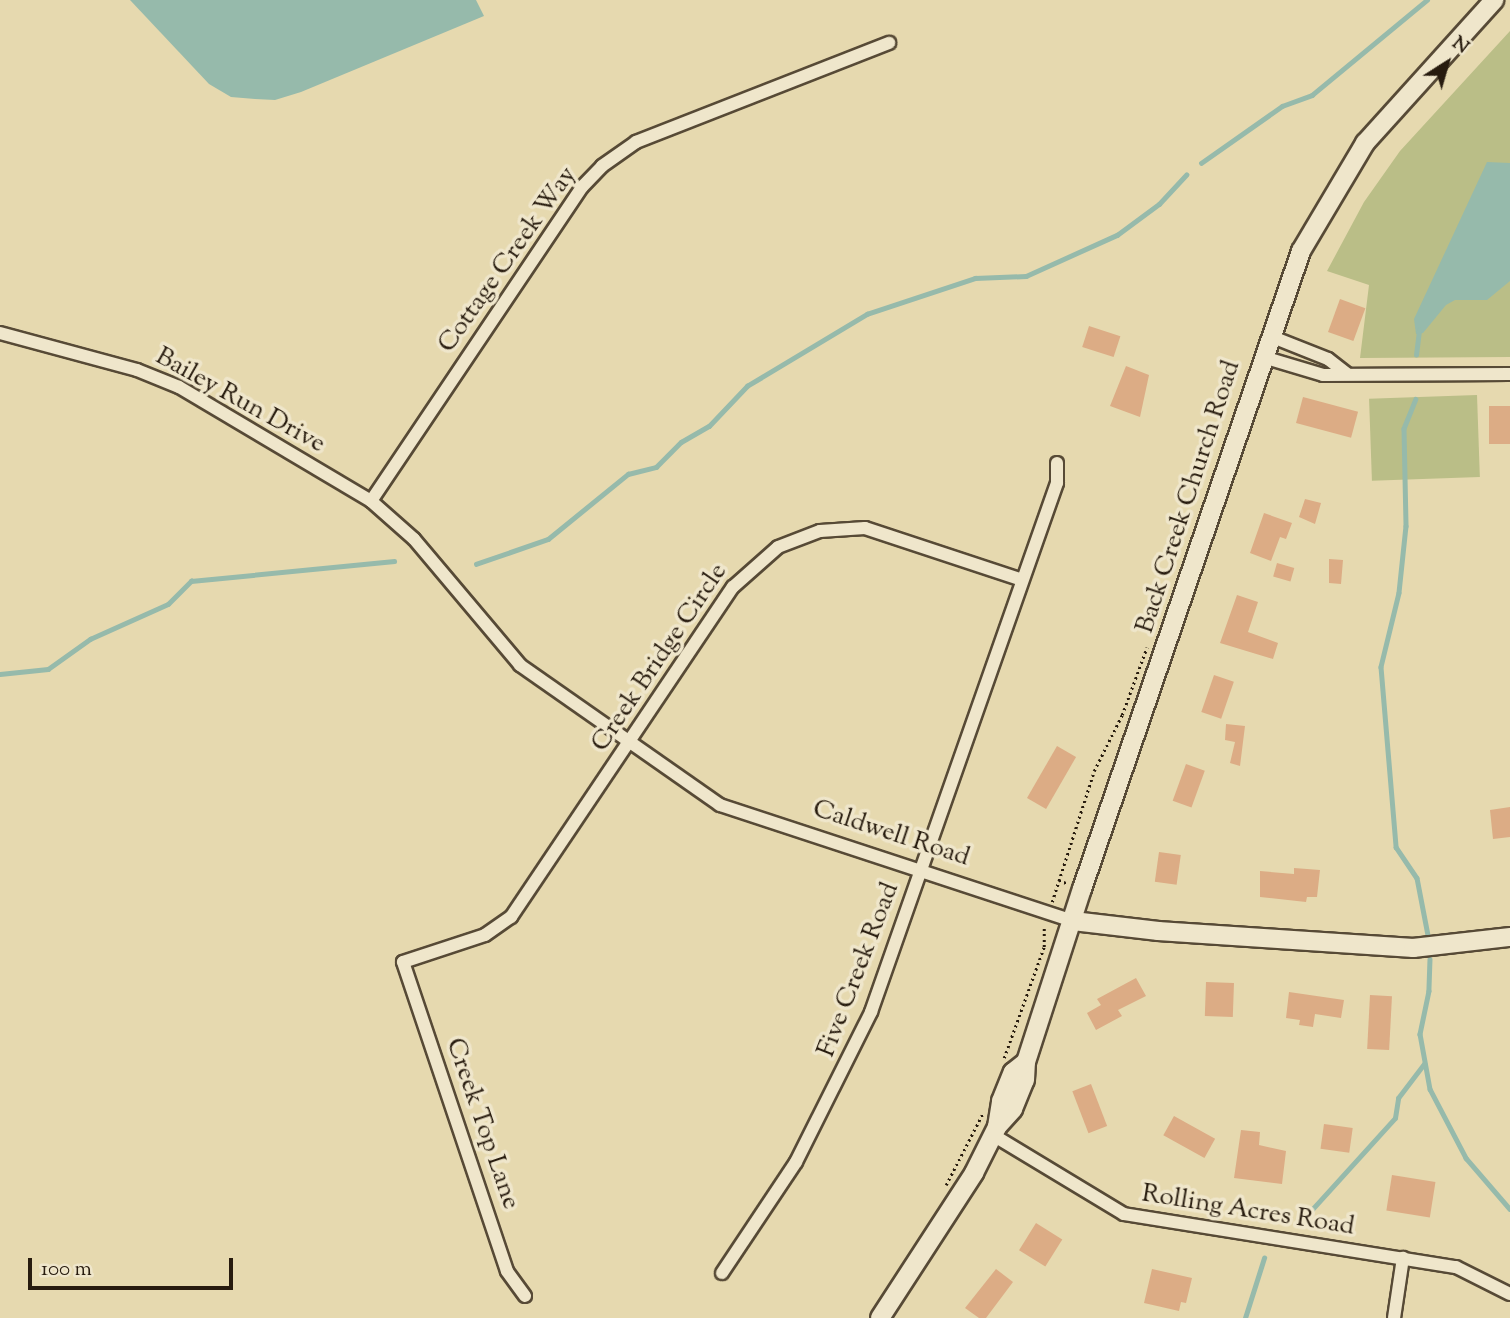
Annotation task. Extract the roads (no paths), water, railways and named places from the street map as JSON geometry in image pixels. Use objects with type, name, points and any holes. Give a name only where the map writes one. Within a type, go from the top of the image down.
[{"type":"street","name":"Back Creek Church Road","points":[[880,1318],[974,1172],[995,1131],[1000,1101],[1013,1072],[1026,1062],[1270,336],[1306,242],[1365,144],[1494,0]]},
{"type":"street","name":"Cottage Creek Way","points":[[371,501],[582,187],[602,166],[636,142],[889,43]]},
{"type":"street","name":"Bailey Run Drive","points":[[0,333],[138,370],[179,387],[371,501]]},
{"type":"street","points":[[1270,336],[1328,359],[1347,374]]},
{"type":"street","points":[[1263,358],[1323,375],[1347,374],[1377,378],[1510,374]]},
{"type":"street","name":"Five Creek Road","points":[[723,1273],[782,1186],[837,1088],[886,973],[1057,483],[1057,463]]},
{"type":"street","name":"Caldwell Road","points":[[371,501],[414,539],[520,665],[720,805],[1073,921],[1389,947],[1442,947],[1510,937]]},
{"type":"street","name":"Creek Bridge Circle","points":[[403,962],[485,935],[511,917],[733,587],[754,565],[791,540],[835,528],[879,531],[1022,580]]},
{"type":"street","name":"Creek Top Lane","points":[[403,962],[508,1271],[525,1296]]},
{"type":"street","name":"Rolling Acres Road","points":[[995,1131],[1104,1205],[1148,1221],[1403,1258],[1465,1270],[1510,1294]]},
{"type":"street","points":[[1394,1318],[1403,1258]]},
{"type":"waterway","points":[[1201,163],[1282,106],[1312,95],[1427,0]]},
{"type":"waterway","points":[[476,564],[548,539],[628,474],[656,467],[681,442],[709,426],[747,386],[867,314],[975,278],[1026,276],[1117,235],[1159,204],[1186,175]]},
{"type":"waterway","points":[[1416,355],[1419,330]]},
{"type":"waterway","points":[[1416,399],[1404,429],[1406,526],[1399,593],[1381,667],[1396,847],[1417,878],[1428,935]]},
{"type":"waterway","points":[[0,674],[48,669],[90,639],[168,604],[191,581],[394,561]]},
{"type":"waterway","points":[[1430,959],[1429,991],[1420,1034],[1430,1089],[1466,1158],[1510,1209]]},
{"type":"waterway","points":[[1298,1225],[1395,1118],[1398,1098],[1424,1064]]},
{"type":"waterway","points":[[1245,1318],[1264,1258]]}]
